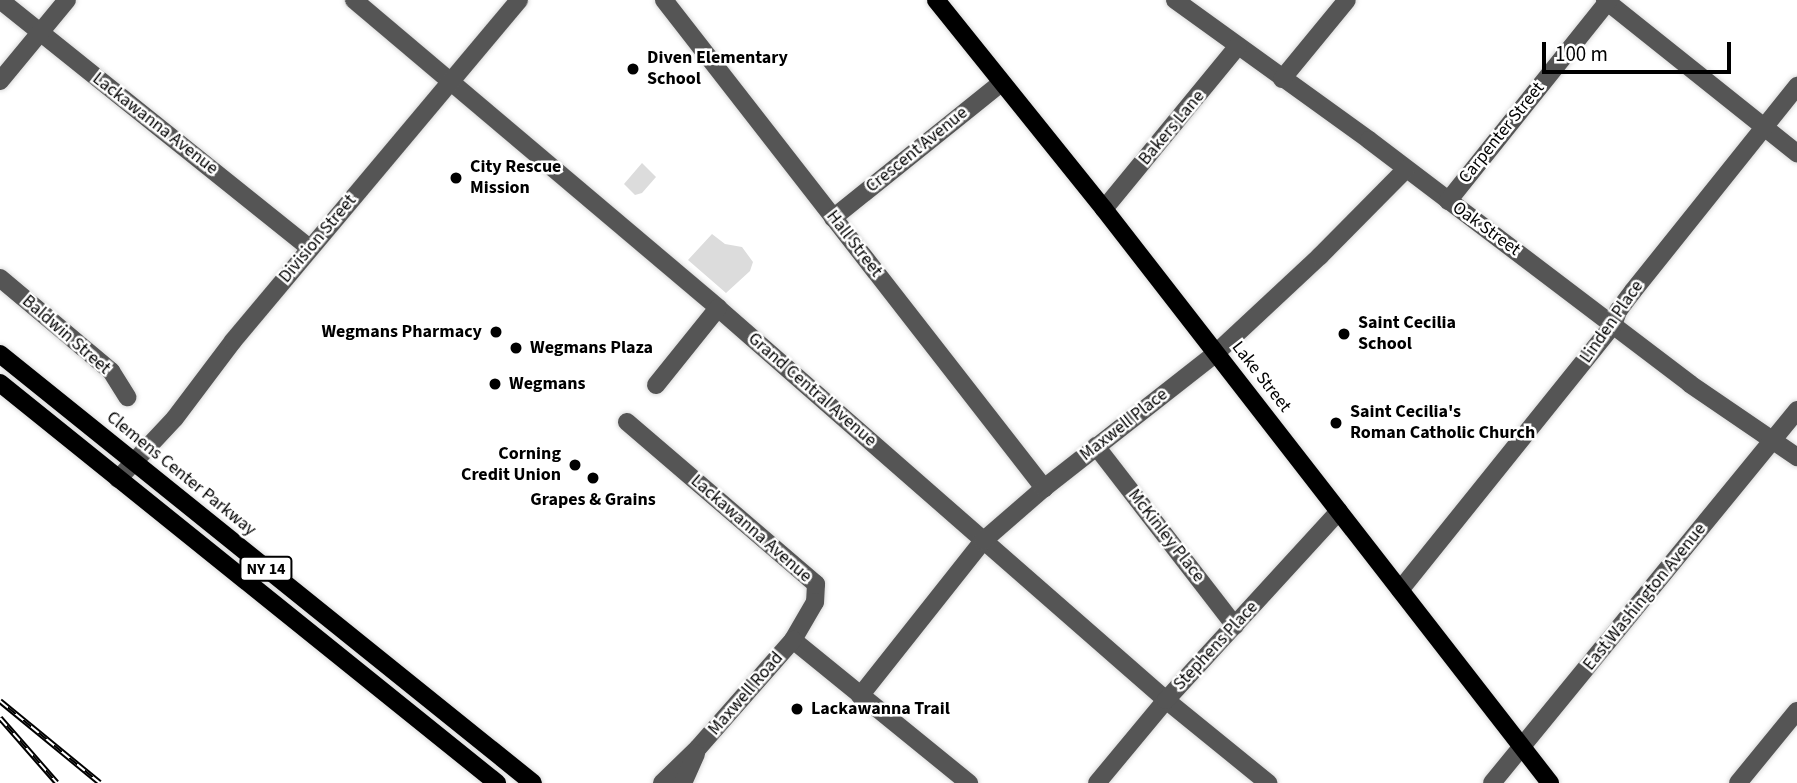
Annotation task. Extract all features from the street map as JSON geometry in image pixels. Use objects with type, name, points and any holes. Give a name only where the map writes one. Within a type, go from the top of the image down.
[{"type":"main road","name":"Lake Street","points":[[936,0],[1104,209],[1550,783]]},
{"type":"main road","name":"Clemens Center Parkway","points":[[0,354],[533,783]]},
{"type":"main road","name":"NY 14","points":[[0,383],[497,783]]},
{"type":"street","name":"Lackawanna Avenue","points":[[0,0],[310,248]]},
{"type":"street","points":[[0,81],[67,0]]},
{"type":"street","name":"Grand Central Avenue","points":[[354,0],[719,308],[1166,700],[1268,783]]},
{"type":"street","name":"Division Street","points":[[118,479],[134,464],[310,248],[519,0]]},
{"type":"street","name":"Hall Street","points":[[664,0],[1044,488]]},
{"type":"street","name":"Oak Street","points":[[1175,0],[1406,169],[1690,384],[1797,457]]},
{"type":"street","points":[[1282,79],[1347,0]]},
{"type":"street","points":[[1607,1],[1797,153]]},
{"type":"street","name":"Carpenter Street","points":[[1448,201],[1607,1]]},
{"type":"street","name":"Bakers Lane","points":[[1104,209],[1238,47]]},
{"type":"street","name":"Crescent Avenue","points":[[833,218],[1001,83]]},
{"type":"street","name":"Linden Place","points":[[1399,590],[1613,325],[1618,311],[1633,291],[1797,86]]},
{"type":"street","name":"Maxwell Place","points":[[860,696],[983,541],[1096,446],[1216,353],[1320,256],[1406,169]]},
{"type":"street","name":"Baldwin Street","points":[[0,278],[111,371],[127,397]]},
{"type":"street","points":[[656,385],[719,308]]},
{"type":"street","name":"East Washington Avenue","points":[[1492,783],[1797,410]]},
{"type":"street","name":"Lackawanna Avenue","points":[[627,422],[816,583],[815,602],[793,640]]},
{"type":"street","name":"McKinley Place","points":[[1096,446],[1235,626]]},
{"type":"street","name":"Stephens Place","points":[[1097,783],[1166,700],[1339,511]]},
{"type":"street","points":[[793,640],[969,783]]},
{"type":"street","name":"Maxwell Road","points":[[662,783],[698,747],[793,640]]},
{"type":"street","points":[[1738,783],[1797,711]]},
{"type":"street","name":"Maxwell Road","points":[[683,783],[698,747]]},
{"type":"shaded area","points":[[642,163],[656,177],[642,193],[635,195],[624,184]]},
{"type":"shaded area","points":[[712,234],[725,244],[742,247],[753,262],[750,271],[726,293],[688,260]]},
{"type":"railway","points":[[0,701],[100,783]]},
{"type":"railway","points":[[0,718],[57,783]]},
{"type":"place","name":"Diven Elementary School","points":[[633,69]]},
{"type":"place","name":"City Rescue Mission","points":[[456,178]]},
{"type":"place","name":"Wegmans Pharmacy","points":[[496,332]]},
{"type":"place","name":"Saint Cecilia School","points":[[1344,334]]},
{"type":"place","name":"Wegmans Plaza","points":[[516,348]]},
{"type":"place","name":"Wegmans","points":[[495,384]]},
{"type":"place","name":"Saint Cecilia's Roman Catholic Church","points":[[1336,423]]},
{"type":"place","name":"Corning Credit Union","points":[[575,465]]},
{"type":"place","name":"Grapes & Grains","points":[[593,478]]},
{"type":"place","name":"Lackawanna Trail","points":[[797,709]]}]
